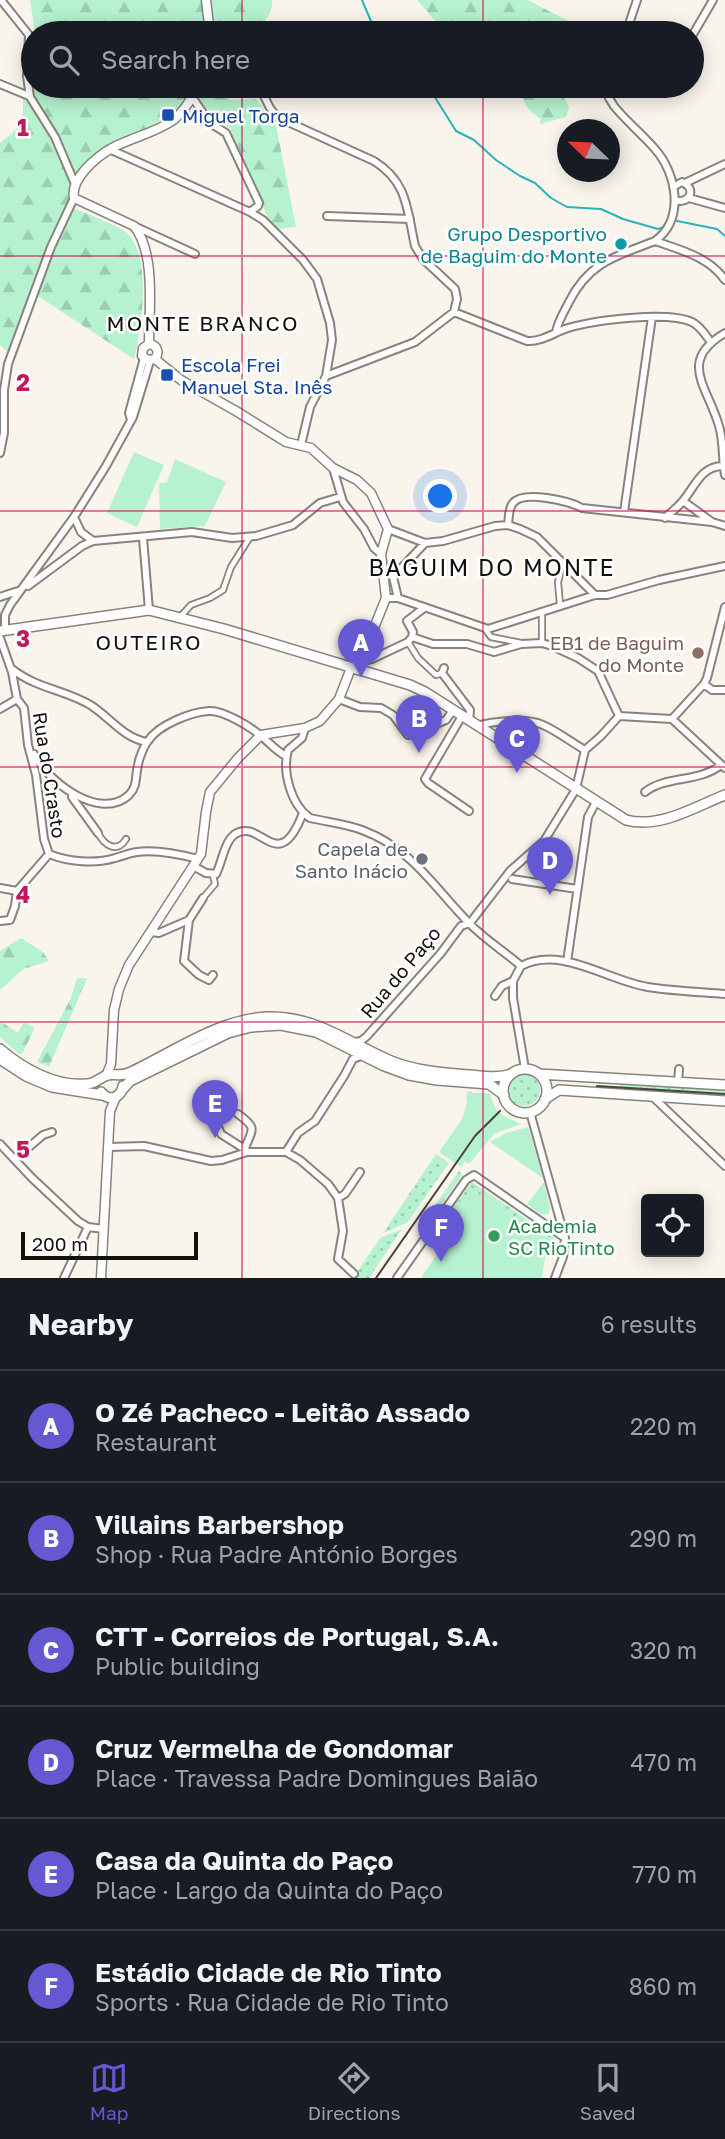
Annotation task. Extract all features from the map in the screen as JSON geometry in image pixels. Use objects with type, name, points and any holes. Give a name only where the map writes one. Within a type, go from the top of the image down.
[{"type":"main road","points":[[2,633],[149,610],[356,666],[410,685],[626,820],[645,824],[656,822],[725,795]]},
{"type":"main road","points":[[0,1049],[19,1064],[51,1079],[86,1084],[136,1069],[219,1028],[257,1018],[299,1019],[323,1027],[392,1061],[421,1070],[491,1077],[525,1069],[539,1074],[725,1085]]},
{"type":"main road","points":[[0,1059],[26,1076],[52,1087],[111,1098],[130,1081],[228,1032],[281,1025],[304,1028],[409,1075],[488,1084],[503,1095],[510,1107],[523,1113],[541,1105],[559,1090],[725,1101]]},
{"type":"main road","points":[[503,1095],[505,1082],[511,1074]]},
{"type":"main road","points":[[539,1074],[546,1086],[545,1099]]},
{"type":"main road","points":[[116,1076],[122,1082],[119,1093]]},
{"type":"main road","points":[[103,1096],[99,1085],[104,1077]]},
{"type":"street","points":[[1,0],[21,26]]},
{"type":"street","points":[[206,0],[209,21]]},
{"type":"street","points":[[630,21],[637,0]]},
{"type":"street","points":[[701,21],[713,0]]},
{"type":"street","points":[[0,84],[21,92]]},
{"type":"street","points":[[31,98],[55,137],[75,184]]},
{"type":"street","points":[[0,453],[4,433],[4,390],[8,364],[50,252],[74,198],[75,184],[109,149],[158,129],[181,114],[191,98]]},
{"type":"street","points":[[193,98],[210,123]]},
{"type":"street","points":[[265,98],[277,117],[374,160],[385,168],[404,195],[419,253],[455,289],[457,299],[454,312],[415,342],[326,376]]},
{"type":"street","points":[[556,332],[573,294],[592,269],[655,241],[668,229],[675,207],[673,187],[657,151],[622,116],[609,98]]},
{"type":"street","points":[[181,114],[210,123],[226,133],[261,206],[263,220]]},
{"type":"street","points":[[109,149],[263,220],[303,260],[317,279],[330,323],[332,340],[326,376],[310,407],[301,445]]},
{"type":"street","points":[[673,187],[677,183],[690,182],[725,164]]},
{"type":"street","points":[[685,183],[691,190],[689,198]]},
{"type":"street","points":[[74,198],[195,254]]},
{"type":"street","points":[[676,200],[681,202],[689,198],[725,208]]},
{"type":"street","points":[[250,212],[259,203]]},
{"type":"street","points":[[327,216],[410,219]]},
{"type":"street","points":[[134,226],[145,246],[149,344]]},
{"type":"street","points":[[655,241],[706,261],[716,268],[725,280]]},
{"type":"street","points":[[454,312],[527,341],[598,320],[652,317],[691,322],[701,328],[710,341]]},
{"type":"street","points":[[624,512],[652,317]]},
{"type":"street","points":[[725,333],[710,341],[703,351],[698,368],[719,425],[725,475]]},
{"type":"street","points":[[2,633],[5,615],[74,517],[131,420],[129,413],[150,359],[158,354],[158,349],[149,344],[144,346],[142,351],[150,359],[181,380],[286,442],[311,448],[333,468],[357,480],[374,498],[388,529],[381,554],[386,598],[339,699],[320,721],[305,728],[261,735],[238,758],[211,792],[203,847],[130,965],[119,989],[114,1010],[110,1071],[104,1077]]},
{"type":"street","points":[[665,518],[683,501],[693,484],[707,470],[723,466]]},
{"type":"street","points":[[333,468],[340,497],[374,548],[381,554]]},
{"type":"street","points":[[0,597],[29,586],[82,546],[93,541],[192,532],[223,537],[250,537],[293,525],[320,503],[340,497]]},
{"type":"street","points":[[508,525],[512,504],[524,498],[540,498],[574,503],[582,508],[712,522],[725,526]]},
{"type":"street","points":[[683,501],[712,522]]},
{"type":"street","points":[[74,517],[81,532],[93,541]]},
{"type":"street","points":[[388,529],[425,543],[508,525],[537,537],[595,595]]},
{"type":"street","points":[[179,617],[191,605],[223,590],[231,567],[250,537]]},
{"type":"street","points":[[143,538],[149,610]]},
{"type":"street","points":[[398,598],[393,577],[425,543]]},
{"type":"street","points":[[561,605],[558,582],[563,563]]},
{"type":"street","points":[[484,629],[595,595],[607,595],[659,580],[725,566]]},
{"type":"street","points":[[386,598],[398,598],[484,629],[491,637],[525,644]]},
{"type":"street","points":[[672,719],[704,684],[725,607]]},
{"type":"street","points":[[356,666],[410,639],[413,632],[407,621],[424,608]]},
{"type":"street","points":[[542,611],[542,643]]},
{"type":"street","name":"Rua do Crasto","points":[[2,633],[17,699],[24,708],[44,839],[49,854],[74,860],[118,858],[148,851],[184,855],[213,875]]},
{"type":"street","points":[[410,639],[433,644],[467,644],[494,652],[525,644],[542,643],[552,646],[598,671],[619,716]]},
{"type":"street","points":[[410,639],[418,658],[436,675],[443,671],[470,710],[470,721],[425,776],[428,783],[469,811]]},
{"type":"street","points":[[10,667],[38,685],[89,704],[123,733],[134,740],[146,742]]},
{"type":"street","points":[[704,684],[712,690],[725,690]]},
{"type":"street","points":[[0,709],[17,699]]},
{"type":"street","points":[[339,699],[360,707],[381,708],[393,715],[408,735],[446,720],[453,710]]},
{"type":"street","points":[[28,745],[47,775],[72,793],[100,804],[126,797],[135,786],[138,762],[146,742],[155,733],[185,716],[218,711],[261,735],[286,756]]},
{"type":"street","points":[[619,716],[672,719],[723,767],[706,775],[672,780],[645,792]]},
{"type":"street","points":[[470,721],[531,721],[542,724],[585,750],[619,716]]},
{"type":"street","points":[[305,728],[302,738],[288,750],[286,756],[287,782],[303,813],[310,818],[361,829],[395,848],[413,861],[470,923],[521,966]]},
{"type":"street","name":"Rua do Paço","points":[[355,1042],[368,1035],[441,953],[461,926],[470,923],[510,871],[544,841],[576,789],[585,750]]},
{"type":"street","points":[[72,793],[72,797],[102,840],[110,847],[123,845],[126,839]]},
{"type":"street","points":[[567,962],[588,817],[596,802]]},
{"type":"street","points":[[213,975],[209,980],[184,961],[189,920],[215,884],[213,875],[232,836],[247,832],[257,834],[270,843],[284,844],[298,826],[303,813]]},
{"type":"street","points":[[0,921],[10,920],[16,891],[49,854]]},
{"type":"street","points":[[512,879],[578,889]]},
{"type":"street","points":[[0,888],[16,891]]},
{"type":"street","points":[[151,932],[159,933],[189,920]]},
{"type":"street","points":[[525,1069],[513,998],[513,981],[521,966],[530,961],[567,962],[649,987],[725,994]]},
{"type":"street","points":[[495,996],[502,986],[513,981]]},
{"type":"street","points":[[286,1152],[298,1133],[315,1121],[353,1059],[363,1055]]},
{"type":"street","points":[[112,1058],[116,1076]]},
{"type":"street","points":[[678,1082],[679,1069]]},
{"type":"street","points":[[102,1278],[110,1111],[119,1093]]},
{"type":"street","points":[[103,1096],[110,1111]]},
{"type":"street","points":[[653,1097],[725,1166]]},
{"type":"street","points":[[678,1121],[674,1106],[680,1098]]},
{"type":"street","points":[[530,1112],[565,1238],[563,1257],[555,1278]]},
{"type":"street","points":[[238,1114],[253,1126],[246,1150]]},
{"type":"street","points":[[219,1129],[221,1134],[246,1150]]},
{"type":"street","points":[[15,1159],[43,1135],[52,1132]]},
{"type":"street","points":[[0,1144],[78,1221],[88,1227],[104,1229]]},
{"type":"street","points":[[108,1147],[144,1146],[211,1161],[222,1160],[246,1150],[286,1152],[328,1184],[338,1198],[343,1231],[338,1259],[354,1274]]},
{"type":"street","points":[[338,1198],[345,1194],[360,1172]]},
{"type":"street","points":[[397,1278],[469,1177],[477,1176],[565,1238]]},
{"type":"street","points":[[539,1219],[549,1219],[558,1209]]},
{"type":"street","points":[[64,1278],[88,1227]]},
{"type":"green space","points":[[30,0],[272,0],[271,9],[264,21],[33,21]]},
{"type":"green space","points":[[417,0],[528,0],[568,21],[435,21]]},
{"type":"green space","points":[[23,98],[187,98],[181,109],[92,158],[70,193],[68,206],[123,230],[135,244],[140,258],[143,293],[134,359],[30,291],[8,352],[0,345],[0,143],[15,131],[23,115]]},
{"type":"green space","points":[[191,98],[256,99],[276,125],[296,227],[278,229],[270,223],[230,128],[199,101]]},
{"type":"green space","points":[[523,98],[565,98],[569,107],[566,117],[540,124],[541,119],[529,109]]},
{"type":"green space","points":[[134,452],[164,465],[137,527],[107,513]]},
{"type":"green space","points":[[175,459],[226,482],[205,526],[160,529],[159,483],[167,482]]},
{"type":"green space","points":[[21,938],[43,952],[49,961],[23,969],[0,990],[0,951]]},
{"type":"green space","points":[[77,978],[87,978],[49,1067],[37,1062],[71,998]]},
{"type":"green space","points":[[0,1021],[18,1033],[24,1022],[35,1028],[22,1054],[0,1037]]},
{"type":"green space","points":[[524,1074],[535,1079],[540,1090],[535,1101],[524,1106],[513,1101],[508,1090],[513,1079]]},
{"type":"green space","points":[[620,1081],[725,1088],[725,1098],[619,1091]]},
{"type":"green space","points":[[467,1092],[489,1093],[498,1112],[521,1124],[494,1134],[469,1164],[465,1161],[461,1167],[439,1152],[462,1119],[468,1099],[466,1100]]},
{"type":"green space","points":[[528,1127],[543,1177],[490,1142],[506,1133]]},
{"type":"green space","points":[[436,1154],[449,1163],[407,1223],[383,1233]]},
{"type":"green space","points":[[459,1171],[463,1174],[421,1233],[418,1230]]},
{"type":"green space","points":[[472,1182],[554,1238],[556,1243],[472,1190],[437,1246],[433,1245],[432,1236]]},
{"type":"green space","points":[[544,1182],[550,1208],[546,1214],[527,1204]]},
{"type":"green space","name":"Academia SC RioTinto","points":[[472,1190],[556,1243],[545,1258],[542,1278],[421,1278],[437,1254],[434,1251]]},
{"type":"green space","points":[[402,1229],[369,1278],[353,1278],[380,1238]]},
{"type":"waterway","points":[[362,0],[371,21]]},
{"type":"waterway","points":[[435,98],[456,131],[474,140],[496,160],[520,176],[535,183],[551,198],[567,207],[601,209],[623,219],[658,229],[664,227]]},
{"type":"waterway","points":[[677,221],[717,229],[725,236]]},
{"type":"tram line","points":[[597,1086],[725,1094]]},
{"type":"tram line","points":[[376,1278],[475,1136],[500,1111]]},
{"type":"place","name":"Miguel Torga","points":[[168,115]]},
{"type":"place","name":"Grupo Desportivo de Baguim do Monte","points":[[621,244]]},
{"type":"place","name":"Escola Frei Manuel Sta. Inês","points":[[167,375]]},
{"type":"place","name":"EB1 de Baguim do Monte","points":[[698,653]]},
{"type":"place","name":"O Zé Pacheco - Leitão Assado","points":[[361,677]]},
{"type":"place","name":"Villains Barbershop","points":[[419,753]]},
{"type":"place","name":"CTT - Correios de Portugal, S.A.","points":[[517,773]]},
{"type":"place","name":"Capela de Santo Inácio","points":[[422,859]]},
{"type":"place","name":"Cruz Vermelha de Gondomar","points":[[550,895]]},
{"type":"place","name":"Casa da Quinta do Paço","points":[[215,1138]]},
{"type":"place","name":"Academia SC RioTinto","points":[[494,1236]]},
{"type":"place","name":"Estádio Cidade de Rio Tinto","points":[[441,1262]]},
{"type":"district","name":"MONTE BRANCO","points":[[203,323]]},
{"type":"district","name":"BAGUIM DO MONTE","points":[[492,567]]},
{"type":"district","name":"OUTEIRO","points":[[149,642]]}]
